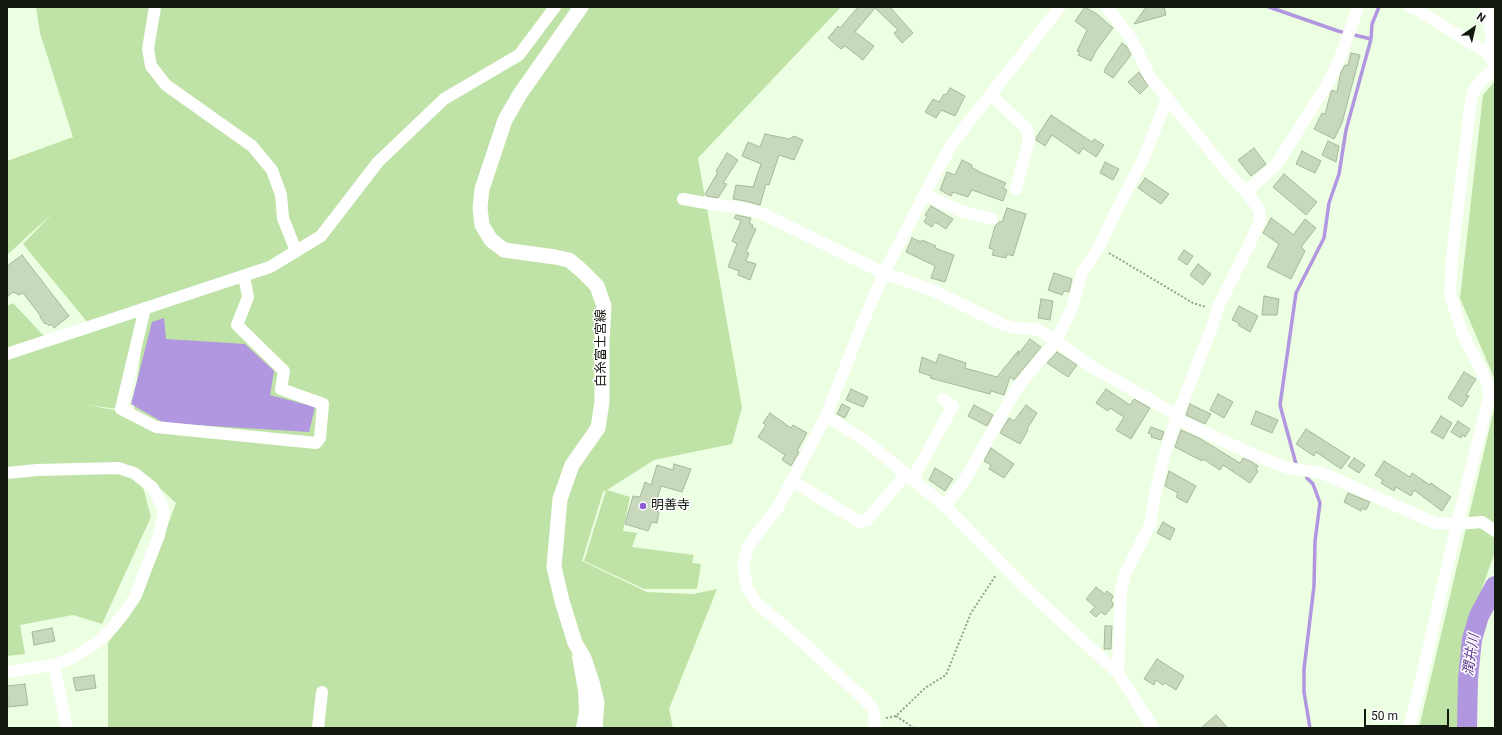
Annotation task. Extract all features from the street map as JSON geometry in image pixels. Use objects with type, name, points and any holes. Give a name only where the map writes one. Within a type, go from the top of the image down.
[{"type":"main road","name":"白糸富士宮線","points":[[581,7],[520,94],[505,120],[482,189],[480,208],[482,225],[491,240],[504,250],[569,260],[597,286],[604,306],[602,342],[602,402],[598,428],[572,465],[560,499],[554,568],[575,643],[584,658],[592,682],[597,702],[595,728]]},
{"type":"street","points":[[155,7],[148,49],[151,66],[166,85],[252,146],[272,170],[281,195],[283,218],[296,251]]},
{"type":"street","points":[[7,354],[270,267],[321,236],[378,162],[444,100],[519,55],[555,7]]},
{"type":"street","points":[[874,724],[873,709],[864,699],[806,645],[756,603],[747,588],[743,566],[748,546],[778,507],[826,416],[884,273],[924,195],[954,142],[990,94],[1060,7]]},
{"type":"street","points":[[1107,7],[1132,40],[1150,77],[1230,175],[1246,192],[1259,209],[1260,220],[1250,244],[1219,305],[1212,327],[1176,417],[1162,464],[1150,525],[1125,574],[1121,589],[1118,673]]},
{"type":"street","points":[[1246,192],[1276,165],[1328,84],[1342,53],[1358,7]]},
{"type":"street","points":[[1409,728],[1457,524],[1489,397],[1488,382],[1463,335],[1450,294],[1452,257],[1471,100],[1474,90],[1483,78],[1495,67],[1487,53],[1416,9],[1410,7]]},
{"type":"street","points":[[1487,7],[1488,20],[1492,35],[1491,45],[1487,53]]},
{"type":"street","points":[[990,94],[1026,128],[1029,140],[1016,189]]},
{"type":"street","points":[[945,506],[964,480],[1018,388],[1056,341],[1072,308],[1082,273],[1099,247],[1143,160],[1167,99]]},
{"type":"street","points":[[924,195],[961,211],[992,219]]},
{"type":"street","points":[[683,199],[743,208],[763,214],[884,273],[934,292],[1004,325],[1015,328],[1036,329],[1046,334],[1092,367],[1176,417],[1252,454],[1288,468],[1322,473],[1435,523],[1457,524],[1482,522],[1495,531]]},
{"type":"street","points":[[145,308],[122,409],[156,427],[316,443],[320,438],[323,404],[281,389],[284,372],[237,325],[248,297],[244,276]]},
{"type":"street","points":[[792,481],[860,522],[867,520],[909,477],[953,406],[943,399]]},
{"type":"street","points":[[826,416],[867,442],[945,506],[1024,588],[1118,673],[1151,727]]},
{"type":"street","points":[[7,473],[37,470],[118,468],[134,473],[153,488],[163,508],[159,535],[134,597],[125,612],[113,627],[98,642],[82,652],[54,665],[7,672]]},
{"type":"street","points":[[575,643],[584,690],[585,712],[582,728]]},
{"type":"street","points":[[54,665],[67,728]]},
{"type":"street","points":[[318,728],[322,692]]},
{"type":"path","points":[[1099,247],[1192,303],[1204,307],[1219,305]]},
{"type":"path","points":[[874,724],[896,716],[925,688],[946,675],[971,613],[987,587],[1003,566]]},
{"type":"path","points":[[896,716],[914,728]]},
{"type":"green space","points":[[36,7],[841,7],[698,158],[742,407],[732,444],[654,460],[607,490],[630,497],[623,531],[637,533],[632,547],[694,555],[692,563],[701,564],[697,589],[644,589],[584,561],[606,490],[603,492],[582,561],[647,592],[693,594],[717,589],[669,709],[673,728],[108,728],[108,643],[142,596],[176,503],[138,468],[151,517],[102,624],[73,615],[20,625],[25,654],[7,656],[7,356],[88,323],[23,244],[53,213],[7,255],[7,161],[73,137],[40,33]],"holes":[[[145,315],[133,418],[120,411],[87,405],[125,410]]]},
{"type":"green space","points":[[1495,81],[1495,380],[1460,298],[1483,95]]},
{"type":"green space","points":[[13,303],[45,337],[7,350],[7,306]]},
{"type":"green space","points":[[1495,405],[1495,552],[1474,611],[1467,712],[1468,728],[1419,728]]},
{"type":"shaded area","points":[[164,318],[166,339],[245,344],[274,371],[270,395],[315,407],[309,432],[164,423],[131,404],[152,322]]},
{"type":"building","points":[[858,7],[890,7],[913,33],[902,43],[894,33],[898,30],[875,8],[855,32],[874,46],[863,60],[845,46],[841,49],[828,38],[838,26],[840,28]]},
{"type":"building","points":[[1085,7],[1097,14],[1113,28],[1096,51],[1091,61],[1078,55],[1080,52],[1077,51],[1087,30],[1075,21]]},
{"type":"building","points":[[1146,7],[1164,7],[1166,15],[1134,24]]},
{"type":"building","points":[[1122,43],[1127,47],[1131,55],[1113,78],[1104,72]]},
{"type":"building","points":[[1351,53],[1360,55],[1342,123],[1334,139],[1314,129],[1322,113],[1325,114],[1332,90],[1337,92],[1341,72],[1345,65],[1348,65]]},
{"type":"building","points":[[1139,72],[1148,86],[1140,94],[1128,82]]},
{"type":"building","points":[[950,88],[965,96],[955,116],[941,110],[936,118],[925,112],[933,99],[939,102]]},
{"type":"building","points":[[1051,115],[1092,142],[1094,139],[1104,145],[1096,157],[1083,148],[1079,154],[1052,135],[1045,146],[1036,140]]},
{"type":"building","points":[[765,134],[789,139],[794,136],[803,140],[794,160],[779,155],[769,185],[766,184],[760,205],[733,199],[736,185],[753,187],[761,164],[742,156],[748,142],[760,147]]},
{"type":"building","points":[[1328,141],[1339,146],[1336,162],[1322,155]]},
{"type":"building","points":[[1254,148],[1266,164],[1251,176],[1238,160]]},
{"type":"building","points":[[1302,151],[1321,161],[1315,173],[1296,164]]},
{"type":"building","points":[[727,153],[738,160],[723,183],[727,184],[718,198],[707,196],[705,194]]},
{"type":"building","points":[[962,160],[972,165],[971,167],[980,172],[1006,183],[1003,188],[1007,190],[1003,201],[972,190],[968,197],[953,192],[951,196],[940,190],[947,172],[955,175]]},
{"type":"building","points":[[1105,162],[1119,169],[1113,180],[1100,173]]},
{"type":"building","points":[[1284,174],[1317,202],[1306,215],[1273,187]]},
{"type":"building","points":[[1145,178],[1169,194],[1161,204],[1138,188]]},
{"type":"building","points":[[931,206],[953,219],[946,229],[935,222],[932,227],[924,222],[927,216],[925,215]]},
{"type":"building","points":[[1007,208],[1026,214],[1013,256],[1007,254],[1006,258],[992,255],[994,250],[989,248],[995,226],[999,222],[1002,222]]},
{"type":"building","points":[[736,215],[751,218],[749,223],[756,229],[746,252],[749,253],[746,261],[756,264],[750,280],[738,275],[739,271],[728,267],[737,244],[732,241],[741,221],[734,218]]},
{"type":"building","points":[[1271,218],[1293,235],[1305,219],[1316,228],[1301,247],[1305,251],[1291,279],[1267,267],[1279,244],[1263,233]]},
{"type":"building","points":[[912,238],[921,242],[922,240],[936,246],[935,248],[954,255],[945,282],[931,278],[935,266],[906,252]]},
{"type":"building","points":[[1184,250],[1193,256],[1187,265],[1178,259]]},
{"type":"building","points":[[22,255],[69,316],[54,328],[51,324],[49,326],[46,323],[45,324],[23,293],[19,295],[13,292],[7,297],[7,266]]},
{"type":"building","points":[[1198,264],[1211,274],[1203,285],[1190,275]]},
{"type":"building","points":[[1054,273],[1072,279],[1069,292],[1064,291],[1062,295],[1048,290]]},
{"type":"building","points":[[1264,296],[1279,299],[1277,315],[1262,315]]},
{"type":"building","points":[[1041,299],[1053,301],[1050,320],[1038,318]]},
{"type":"building","points":[[1239,306],[1258,316],[1250,332],[1238,325],[1239,323],[1232,320]]},
{"type":"building","points":[[1030,339],[1041,347],[1014,380],[1010,377],[1004,395],[991,391],[990,394],[930,378],[931,376],[919,372],[922,357],[936,363],[939,354],[966,363],[965,368],[997,377],[1019,351],[1017,356]]},
{"type":"building","points":[[1057,352],[1077,365],[1068,377],[1047,363]]},
{"type":"building","points":[[1464,372],[1476,379],[1466,395],[1469,396],[1462,407],[1448,398]]},
{"type":"building","points":[[851,389],[868,397],[863,407],[846,400]]},
{"type":"building","points":[[1106,389],[1130,405],[1134,399],[1150,408],[1131,439],[1116,430],[1124,417],[1110,408],[1108,411],[1096,403]]},
{"type":"building","points":[[1218,394],[1233,402],[1224,418],[1210,410]]},
{"type":"building","points":[[842,404],[850,408],[845,418],[837,414]]},
{"type":"building","points":[[1190,404],[1211,414],[1205,424],[1186,415]]},
{"type":"building","points":[[974,405],[993,415],[987,426],[968,416]]},
{"type":"building","points":[[1026,405],[1037,413],[1020,444],[1000,433],[1009,418],[1014,421]]},
{"type":"building","points":[[1256,411],[1278,420],[1272,433],[1251,424]]},
{"type":"building","points":[[770,413],[791,428],[793,425],[807,433],[791,466],[782,460],[785,455],[758,437],[766,425],[763,423]]},
{"type":"building","points":[[1441,416],[1452,423],[1443,439],[1431,432]]},
{"type":"building","points":[[1458,421],[1470,429],[1465,437],[1463,435],[1461,438],[1451,432]]},
{"type":"building","points":[[1151,427],[1164,432],[1161,440],[1151,437],[1152,435],[1148,433]]},
{"type":"building","points":[[1306,429],[1350,457],[1341,469],[1316,452],[1314,456],[1296,444]]},
{"type":"building","points":[[1181,430],[1199,438],[1240,463],[1243,458],[1252,462],[1258,466],[1256,469],[1258,471],[1250,483],[1223,465],[1220,470],[1203,459],[1202,461],[1175,447]]},
{"type":"building","points":[[991,448],[1014,464],[1004,478],[989,469],[991,465],[984,461]]},
{"type":"building","points":[[1354,458],[1365,465],[1359,473],[1348,466]]},
{"type":"building","points":[[1384,461],[1410,477],[1412,473],[1430,485],[1431,483],[1451,497],[1442,511],[1414,490],[1411,496],[1396,487],[1394,491],[1381,483],[1383,480],[1375,475]]},
{"type":"building","points":[[674,464],[691,469],[682,492],[661,486],[654,510],[659,512],[657,523],[652,522],[648,531],[625,524],[633,496],[640,497],[645,482],[651,485],[657,465],[673,470]]},
{"type":"building","points":[[935,468],[953,479],[945,491],[929,480]]},
{"type":"building","points":[[1169,471],[1196,486],[1187,503],[1176,497],[1178,493],[1165,486]]},
{"type":"building","points":[[1348,493],[1370,502],[1366,510],[1362,508],[1361,511],[1344,502]]},
{"type":"building","points":[[1163,522],[1175,529],[1170,540],[1157,533]]},
{"type":"building","points":[[1096,587],[1105,594],[1107,591],[1113,596],[1111,601],[1113,606],[1105,615],[1101,612],[1096,617],[1090,612],[1095,607],[1086,599]]},
{"type":"building","points":[[1105,626],[1112,626],[1111,649],[1104,649]]},
{"type":"building","points":[[52,628],[55,641],[34,645],[32,632]]},
{"type":"building","points":[[1157,659],[1184,676],[1176,690],[1165,683],[1163,685],[1156,680],[1154,685],[1144,679]]},
{"type":"building","points":[[94,675],[96,688],[76,691],[73,678]]},
{"type":"building","points":[[25,684],[28,705],[8,707],[7,686]]},
{"type":"building","points":[[1216,715],[1228,728],[1201,728]]},
{"type":"waterway","points":[[1269,7],[1338,31],[1371,39]]},
{"type":"waterway","points":[[1299,467],[1296,464],[1280,405],[1296,293],[1324,238],[1329,203],[1339,174],[1346,130],[1371,39],[1372,24],[1379,7]]},
{"type":"waterway","points":[[1305,472],[1307,478],[1313,484],[1320,503],[1315,541],[1314,586],[1304,669],[1304,692],[1310,728]]},
{"type":"waterway","name":"潤井川","points":[[1467,728],[1468,679],[1472,639],[1479,616],[1495,586]]},
{"type":"place","name":"明善寺","points":[[643,506]]}]
